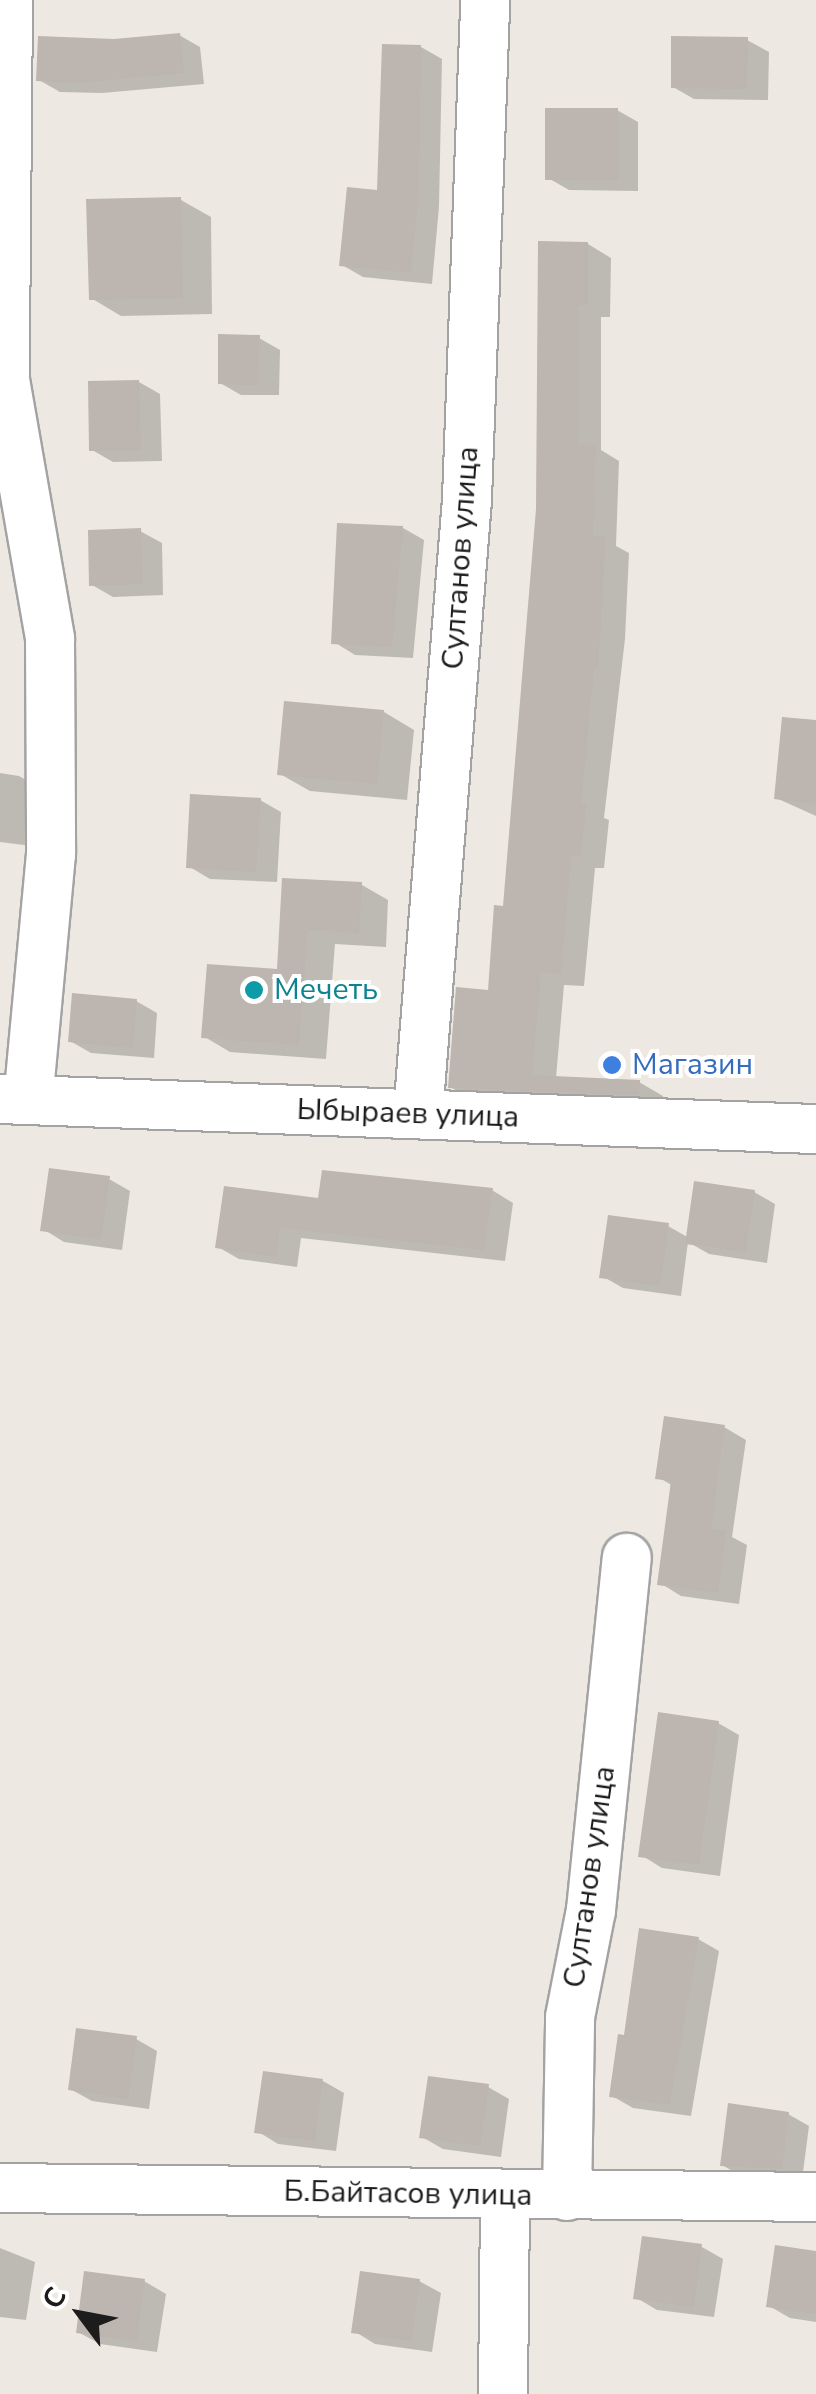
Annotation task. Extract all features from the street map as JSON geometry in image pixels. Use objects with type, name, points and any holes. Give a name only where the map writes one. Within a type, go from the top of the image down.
[{"type":"street","points":[[8,0],[3,380],[50,639],[51,854],[14,1099]]},
{"type":"street","name":"Султанов улица","points":[[418,1114],[467,499],[485,0]]},
{"type":"street","name":"Ыбыраев улица","points":[[14,1099],[816,1128]]},
{"type":"street","name":"Султанов улица","points":[[567,2196],[570,2017],[591,1910],[627,1558]]},
{"type":"street","name":"Б.Байтасов улица","points":[[0,2188],[816,2197]]},
{"type":"street","points":[[503,2394],[505,2196]]},
{"type":"building","points":[[180,33],[184,73],[79,83],[36,81],[38,36],[114,39]]},
{"type":"building","points":[[671,36],[748,37],[747,89],[671,88]]},
{"type":"building","points":[[382,44],[421,45],[419,194],[411,273],[339,266],[347,187],[377,190]]},
{"type":"building","points":[[545,108],[618,108],[618,180],[545,180]]},
{"type":"building","points":[[181,197],[183,298],[89,300],[86,199]]},
{"type":"building","points":[[538,241],[588,242],[588,305],[578,305],[578,444],[596,445],[593,536],[606,537],[598,669],[594,669],[581,804],[586,804],[581,857],[571,856],[561,974],[541,973],[532,1075],[640,1080],[639,1095],[448,1088],[456,987],[488,990],[494,905],[503,906],[536,509]]},
{"type":"building","points":[[218,334],[260,335],[258,385],[218,384]]},
{"type":"building","points":[[139,380],[141,450],[89,451],[88,381]]},
{"type":"building","points":[[337,523],[403,526],[392,647],[331,644]]},
{"type":"building","points":[[141,528],[143,584],[89,586],[88,530]]},
{"type":"building","points":[[284,701],[384,710],[377,784],[277,775]]},
{"type":"building","points":[[782,717],[816,720],[816,804],[774,799]]},
{"type":"building","points":[[190,794],[261,798],[256,872],[186,868]]},
{"type":"building","points":[[282,878],[362,882],[359,933],[308,930],[299,1045],[201,1038],[207,964],[277,969]]},
{"type":"building","points":[[72,993],[137,999],[133,1048],[68,1042]]},
{"type":"building","points":[[49,1168],[110,1176],[101,1239],[40,1231]]},
{"type":"building","points":[[322,1170],[493,1188],[484,1250],[280,1228],[276,1257],[215,1248],[224,1186],[318,1198]]},
{"type":"building","points":[[694,1181],[755,1190],[746,1252],[685,1244]]},
{"type":"building","points":[[608,1215],[669,1223],[660,1286],[599,1278]]},
{"type":"building","points":[[664,1416],[725,1425],[711,1529],[726,1531],[718,1593],[657,1585],[671,1481],[655,1479]]},
{"type":"building","points":[[658,1712],[719,1721],[699,1865],[638,1857]]},
{"type":"building","points":[[639,1928],[699,1937],[670,2105],[609,2097],[618,2034],[624,2035]]},
{"type":"building","points":[[76,2028],[137,2036],[128,2099],[68,2090]]},
{"type":"building","points":[[263,2071],[323,2079],[315,2141],[254,2133]]},
{"type":"building","points":[[428,2076],[489,2084],[480,2146],[419,2138]]},
{"type":"building","points":[[728,2103],[789,2112],[782,2169],[720,2166]]},
{"type":"building","points":[[642,2236],[702,2244],[694,2307],[633,2299]]},
{"type":"building","points":[[775,2245],[816,2251],[816,2314],[766,2307]]},
{"type":"building","points":[[84,2271],[145,2279],[137,2341],[76,2333]]},
{"type":"building","points":[[360,2271],[420,2279],[412,2341],[351,2333]]},
{"type":"place","name":"Мечеть","points":[[254,990]]},
{"type":"place","name":"Магазин","points":[[612,1065]]}]
